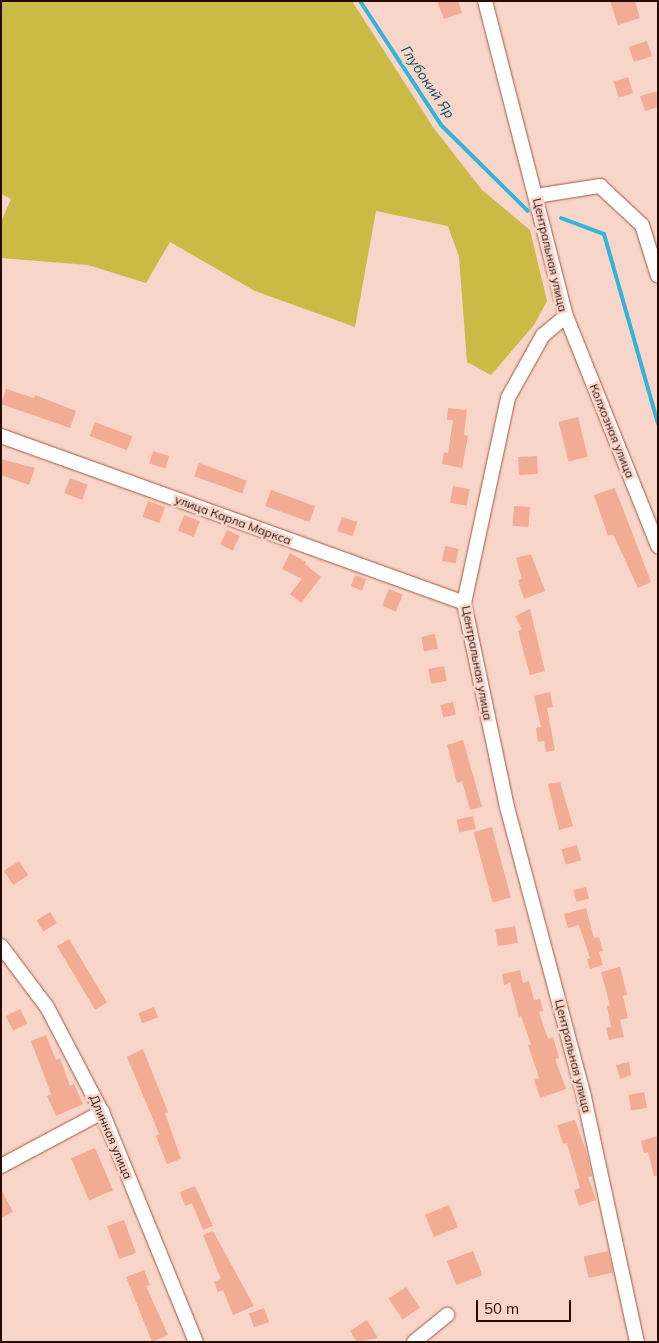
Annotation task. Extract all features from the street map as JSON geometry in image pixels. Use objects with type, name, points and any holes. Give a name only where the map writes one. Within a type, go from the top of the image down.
[{"type":"street","name":"Центральная улица","points":[[485,1],[566,316],[543,335],[508,398],[464,602],[507,808],[584,1097],[637,1342]]},
{"type":"street","points":[[536,196],[600,186],[642,225],[658,276]]},
{"type":"street","name":"Колхозная улица","points":[[566,316],[658,546]]},
{"type":"street","name":"улица Карла Маркса","points":[[1,436],[464,602]]},
{"type":"street","name":"Длинная улица","points":[[1,946],[47,1007],[102,1112],[196,1342]]},
{"type":"street","points":[[1,1166],[102,1112]]},
{"type":"street","points":[[414,1342],[447,1315]]},
{"type":"shaded area","points":[[1,1],[352,1],[433,127],[482,190],[530,230],[547,301],[534,325],[491,375],[467,362],[459,257],[448,226],[376,211],[355,327],[255,291],[170,242],[146,283],[88,265],[1,258],[1,222],[11,199],[1,194]]},
{"type":"building","points":[[437,1],[458,1],[462,13],[444,19]]},
{"type":"building","points":[[610,1],[635,1],[640,18],[618,25]]},
{"type":"building","points":[[647,41],[652,56],[634,62],[629,47]]},
{"type":"building","points":[[628,77],[633,93],[619,98],[614,81]]},
{"type":"building","points":[[658,91],[658,107],[645,111],[640,96]]},
{"type":"building","points":[[6,389],[34,398],[35,395],[76,411],[70,428],[1,404]]},
{"type":"building","points":[[448,408],[467,410],[464,435],[468,436],[462,468],[442,464],[444,452],[448,453],[453,420],[447,420]]},
{"type":"building","points":[[578,417],[588,457],[569,462],[559,422]]},
{"type":"building","points":[[95,422],[132,436],[127,450],[90,436]]},
{"type":"building","points":[[153,451],[169,456],[165,468],[149,463]]},
{"type":"building","points":[[537,456],[538,474],[519,475],[518,457]]},
{"type":"building","points":[[1,459],[35,468],[29,485],[1,475]]},
{"type":"building","points":[[199,463],[247,480],[242,494],[194,476]]},
{"type":"building","points":[[70,478],[88,485],[82,500],[64,493]]},
{"type":"building","points":[[453,486],[470,489],[467,506],[450,503]]},
{"type":"building","points":[[615,488],[651,582],[638,588],[613,534],[608,536],[594,495]]},
{"type":"building","points":[[271,490],[315,506],[309,522],[265,506]]},
{"type":"building","points":[[148,501],[165,507],[159,523],[142,517]]},
{"type":"building","points":[[514,506],[530,507],[529,527],[513,526]]},
{"type":"building","points":[[184,515],[200,521],[194,537],[178,531]]},
{"type":"building","points":[[342,517],[357,522],[353,536],[337,531]]},
{"type":"building","points":[[227,530],[240,536],[233,550],[220,545]]},
{"type":"building","points":[[445,546],[459,549],[456,564],[442,561]]},
{"type":"building","points":[[290,553],[306,562],[305,564],[321,577],[301,603],[290,594],[302,579],[282,569]]},
{"type":"building","points":[[531,554],[545,591],[524,599],[518,580],[522,579],[516,558]]},
{"type":"building","points":[[355,575],[366,579],[362,590],[351,586]]},
{"type":"building","points":[[389,589],[403,595],[396,611],[382,606]]},
{"type":"building","points":[[530,609],[545,671],[530,675],[518,631],[522,629],[515,616]]},
{"type":"building","points":[[435,634],[438,649],[424,651],[421,637]]},
{"type":"building","points":[[444,666],[447,681],[431,684],[428,669]]},
{"type":"building","points":[[550,692],[553,707],[547,708],[555,750],[546,752],[544,741],[538,742],[536,728],[541,727],[534,696]]},
{"type":"building","points":[[453,702],[456,715],[443,718],[440,705]]},
{"type":"building","points":[[463,740],[482,807],[470,810],[462,781],[457,783],[447,745]]},
{"type":"building","points":[[560,782],[573,826],[559,830],[548,784]]},
{"type":"building","points":[[473,816],[476,829],[459,832],[456,820]]},
{"type":"building","points":[[492,827],[511,898],[493,902],[474,832]]},
{"type":"building","points":[[577,845],[581,860],[566,865],[562,849]]},
{"type":"building","points":[[19,861],[28,875],[13,885],[4,871]]},
{"type":"building","points":[[586,887],[589,899],[576,902],[573,890]]},
{"type":"building","points":[[586,908],[594,938],[599,937],[603,951],[599,952],[603,965],[590,969],[587,959],[590,958],[579,925],[568,928],[564,914]]},
{"type":"building","points":[[50,912],[57,923],[43,932],[36,920]]},
{"type":"building","points":[[515,926],[518,943],[498,946],[495,929]]},
{"type":"building","points":[[69,939],[107,1002],[95,1010],[57,946]]},
{"type":"building","points":[[620,967],[627,995],[623,996],[628,1018],[620,1020],[624,1037],[609,1040],[606,1028],[611,1027],[607,1006],[610,1006],[601,972]]},
{"type":"building","points":[[520,970],[523,983],[529,981],[534,1000],[540,999],[543,1011],[539,1012],[548,1039],[553,1037],[559,1058],[555,1059],[566,1089],[540,1098],[534,1080],[539,1078],[528,1045],[531,1044],[521,1016],[519,1017],[510,983],[504,985],[502,974]]},
{"type":"building","points":[[154,1007],[158,1017],[142,1024],[138,1013]]},
{"type":"building","points":[[20,1009],[27,1023],[13,1031],[6,1016]]},
{"type":"building","points":[[46,1035],[56,1060],[60,1058],[70,1086],[74,1084],[83,1104],[56,1116],[47,1096],[51,1094],[31,1041]]},
{"type":"building","points":[[143,1049],[168,1112],[165,1113],[181,1159],[167,1164],[156,1136],[159,1134],[127,1057]]},
{"type":"building","points":[[629,1062],[631,1075],[620,1079],[616,1065]]},
{"type":"building","points":[[644,1092],[647,1108],[631,1111],[628,1095]]},
{"type":"building","points":[[575,1120],[587,1154],[592,1176],[588,1177],[596,1200],[579,1206],[574,1190],[580,1188],[567,1143],[563,1144],[557,1125]]},
{"type":"building","points":[[658,1136],[658,1176],[654,1176],[648,1152],[644,1153],[641,1141]]},
{"type":"building","points":[[95,1148],[113,1190],[89,1201],[71,1158]]},
{"type":"building","points":[[195,1186],[213,1226],[203,1230],[192,1203],[185,1206],[180,1192]]},
{"type":"building","points":[[1,1189],[13,1212],[1,1218]]},
{"type":"building","points":[[449,1205],[458,1227],[434,1237],[425,1215]]},
{"type":"building","points":[[124,1220],[136,1253],[119,1259],[107,1226]]},
{"type":"building","points":[[213,1231],[254,1306],[233,1315],[223,1290],[218,1292],[214,1282],[221,1279],[203,1235]]},
{"type":"building","points":[[473,1251],[482,1275],[456,1285],[447,1261]]},
{"type":"building","points":[[608,1251],[613,1272],[589,1278],[584,1257]]},
{"type":"building","points":[[144,1270],[150,1285],[146,1286],[168,1335],[152,1342],[126,1277]]},
{"type":"building","points":[[406,1287],[420,1308],[403,1319],[389,1299]]},
{"type":"building","points":[[264,1308],[269,1322],[254,1328],[249,1313]]},
{"type":"building","points":[[367,1320],[378,1338],[357,1342],[350,1331]]},
{"type":"waterway","name":"Глубокий Яр","points":[[360,1],[441,125],[528,211]]},
{"type":"waterway","name":"Глубокий Яр","points":[[561,218],[604,234],[658,423]]}]
